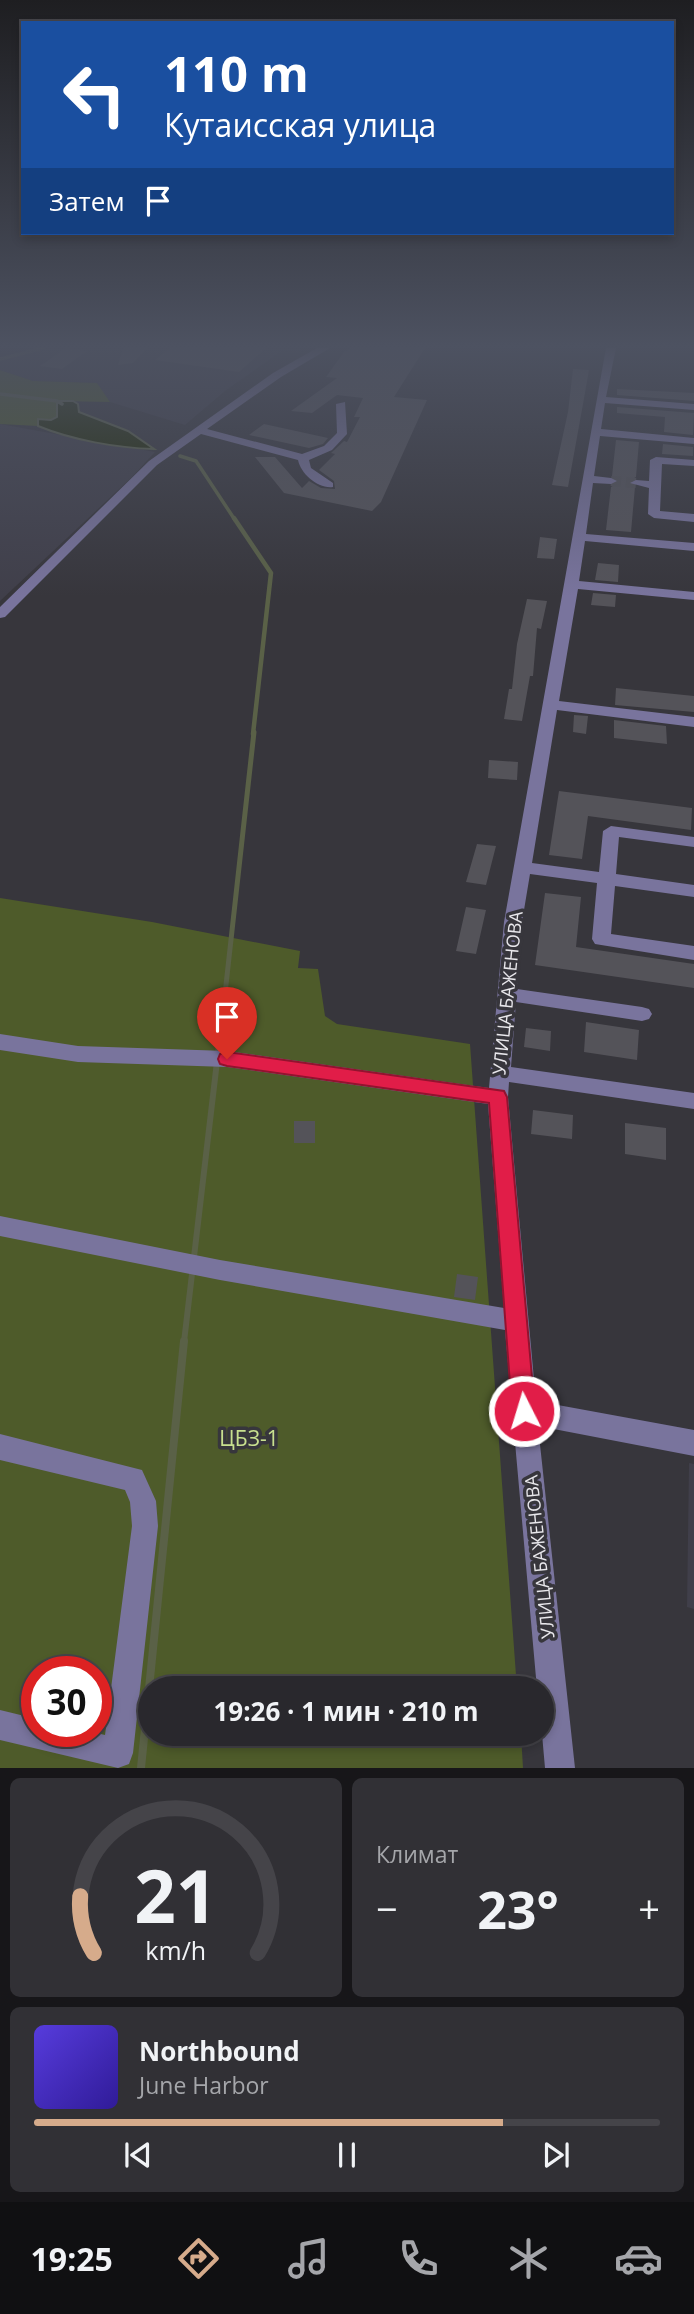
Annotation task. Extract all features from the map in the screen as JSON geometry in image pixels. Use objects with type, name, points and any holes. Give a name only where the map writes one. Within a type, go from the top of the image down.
[{"type":"street","points":[[0,614],[125,494],[153,463],[201,431],[303,458],[328,448],[342,434],[342,431]]},
{"type":"street","points":[[595,432],[694,441]]},
{"type":"street","name":"УЛИЦА БАЖЕНОВА","points":[[561,1768],[515,1321],[498,1085],[522,867],[552,705],[595,432]]},
{"type":"street","points":[[303,458],[306,470],[329,485]]},
{"type":"street","points":[[694,463],[656,460],[654,514],[694,518]]},
{"type":"street","points":[[588,479],[611,481]]},
{"type":"street","points":[[636,483],[655,485]]},
{"type":"street","points":[[579,537],[694,547]]},
{"type":"street","points":[[572,584],[694,596]]},
{"type":"street","points":[[552,705],[694,722]]},
{"type":"street","points":[[694,842],[611,831],[601,939],[694,953]]},
{"type":"street","points":[[522,867],[694,891]]},
{"type":"street","points":[[506,994],[642,1014]]},
{"type":"street","points":[[0,1042],[78,1054],[216,1058],[694,1101]]},
{"type":"street","points":[[0,1226],[219,1270],[515,1321]]},
{"type":"street","points":[[524,1411],[694,1443]]},
{"type":"street","points":[[0,1447],[133,1479],[143,1501],[145,1526],[117,1760],[0,1725]]},
{"type":"shaded area","points":[[0,431],[36,431],[155,452],[132,477],[0,601]]},
{"type":"shaded area","points":[[52,431],[127,431],[154,449],[125,447]]},
{"type":"shaded area","points":[[689,1463],[694,1464],[694,1609],[687,1607]]},
{"type":"green space","name":"ЦБЗ-1","points":[[0,898],[152,922],[300,951],[298,968],[318,969],[325,1016],[337,1024],[470,1044],[516,1676],[138,1676],[138,1746],[522,1746],[523,1768],[0,1768]]},
{"type":"building","points":[[255,431],[294,431],[328,438],[323,444],[309,448],[249,435]]},
{"type":"building","points":[[353,431],[413,431],[381,502],[372,511],[284,493],[255,457],[275,457],[302,488],[309,481],[321,488],[335,489],[334,481],[319,470],[335,454],[331,453],[344,441],[347,442]]},
{"type":"building","points":[[564,431],[578,431],[568,487],[552,485]]},
{"type":"building","points":[[664,431],[693,431],[693,435]]},
{"type":"building","points":[[616,440],[639,442],[636,477],[627,482],[635,487],[631,532],[606,530],[611,487],[619,482],[612,476]]},
{"type":"building","points":[[663,444],[693,447],[693,456],[662,454]]},
{"type":"building","points":[[540,537],[557,539],[554,559],[537,558]]},
{"type":"building","points":[[598,563],[619,565],[618,582],[595,580]]},
{"type":"building","points":[[593,593],[616,595],[615,607],[591,605]]},
{"type":"building","points":[[527,599],[547,601],[541,629],[537,628],[533,676],[530,676],[522,721],[504,719],[509,689],[512,689],[517,644]]},
{"type":"building","points":[[616,688],[694,696],[694,712],[615,705]]},
{"type":"building","points":[[574,715],[588,716],[586,734],[573,732]]},
{"type":"building","points":[[614,720],[666,726],[667,744],[614,738]]},
{"type":"building","points":[[489,760],[518,762],[517,780],[488,778]]},
{"type":"building","points":[[559,791],[692,808],[691,830],[588,816],[582,859],[549,855]]},
{"type":"building","points":[[477,844],[496,846],[486,885],[466,882]]},
{"type":"building","points":[[545,893],[581,897],[576,947],[694,964],[694,988],[535,965]]},
{"type":"building","points":[[466,907],[486,910],[476,954],[456,951]]},
{"type":"building","points":[[586,1022],[639,1030],[637,1060],[584,1052]]},
{"type":"building","points":[[526,1028],[551,1031],[550,1051],[524,1047]]},
{"type":"building","points":[[533,1110],[573,1115],[572,1139],[531,1134]]},
{"type":"building","points":[[294,1121],[315,1121],[315,1143],[294,1143]]},
{"type":"building","points":[[625,1123],[666,1128],[666,1160],[625,1154]]},
{"type":"building","points":[[457,1274],[478,1277],[475,1300],[454,1297]]},
{"type":"waterway","points":[[180,456],[196,461],[235,520]]},
{"type":"waterway","points":[[234,518],[271,573],[253,734]]},
{"type":"waterway","points":[[224,1003],[254,732]]},
{"type":"waterway","points":[[184,1342],[224,1002]]},
{"type":"waterway","points":[[141,1768],[184,1341]]},
{"type":"tunnel","points":[[611,481],[636,483]]},
{"type":"route","points":[[227,1059],[498,1097],[524,1411]]}]
